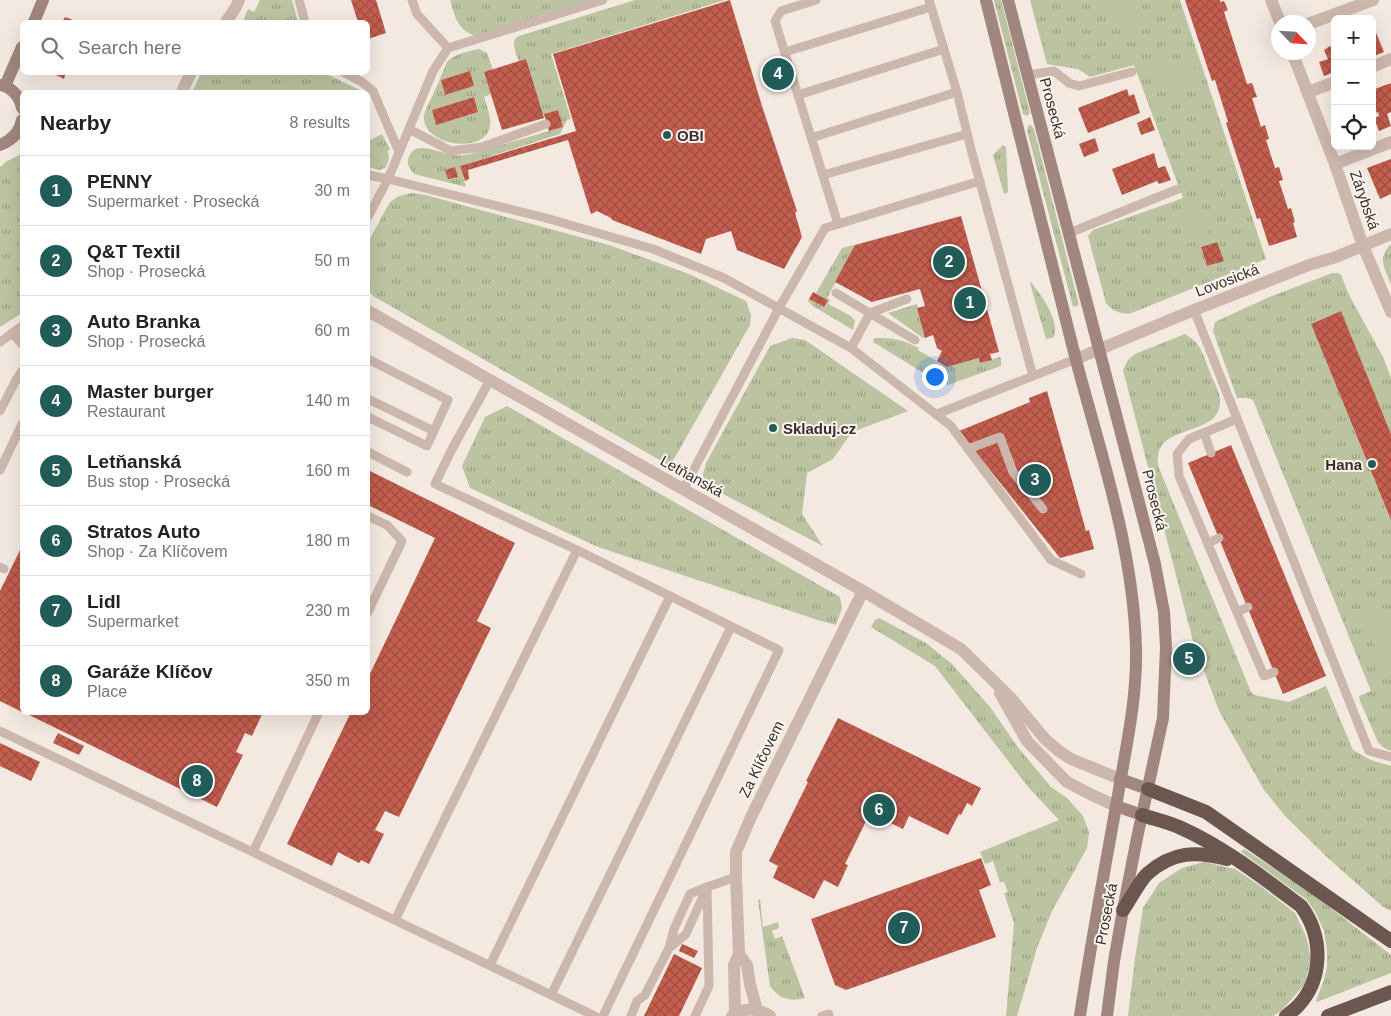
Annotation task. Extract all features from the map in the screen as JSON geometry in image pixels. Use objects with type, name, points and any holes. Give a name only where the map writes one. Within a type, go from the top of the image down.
[{"type":"highway","points":[[1148,789],[1206,812],[1391,941]]},
{"type":"highway","points":[[1142,815],[1178,827],[1207,841],[1241,862],[1301,906],[1314,932],[1318,946],[1318,961],[1315,977],[1308,992],[1298,1006],[1286,1016]]},
{"type":"highway","points":[[1123,910],[1146,875],[1166,862],[1186,854],[1207,854],[1241,862]]},
{"type":"highway","points":[[1328,1016],[1391,992]]},
{"type":"main road","points":[[35,20],[44,0]]},
{"type":"main road","name":"Prosecká","points":[[986,0],[1076,359],[1119,519],[1135,618],[1135,689],[1080,1016]]},
{"type":"main road","name":"Prosecká","points":[[1008,0],[1100,349],[1154,564],[1164,612],[1166,647],[1163,718],[1123,910],[1107,1016]]},
{"type":"main road","points":[[20,51],[3,85],[12,90],[20,102]]},
{"type":"main road","points":[[0,145],[10,140],[20,127]]},
{"type":"main road","points":[[1120,779],[1148,789]]},
{"type":"main road","points":[[1116,806],[1142,815]]},
{"type":"street","points":[[227,20],[239,0]]},
{"type":"street","points":[[1272,0],[1277,15]]},
{"type":"street","points":[[1316,21],[1373,0]]},
{"type":"street","name":"Zárybská","points":[[1295,60],[1335,164],[1363,246],[1391,312]]},
{"type":"street","points":[[1376,66],[1391,60]]},
{"type":"street","points":[[183,90],[190,75]]},
{"type":"street","points":[[1308,92],[1331,83]]},
{"type":"street","points":[[1335,164],[1391,142]]},
{"type":"street","name":"Lovosická","points":[[1076,359],[1194,310],[1391,234]]},
{"type":"street","name":"Letňanská","points":[[370,312],[863,591],[961,649],[1011,698],[1045,739],[1059,751],[1080,763],[1120,779]]},
{"type":"street","name":"Za Klíčovem","points":[[734,1015],[734,965],[739,954],[736,852],[751,817],[863,591]]},
{"type":"street","name":"Letňanská","points":[[992,680],[1027,741],[1046,761],[1068,782],[1116,806]]},
{"type":"street","name":"Za Klíčovem","points":[[739,954],[747,965],[757,1010]]},
{"type":"street","points":[[734,1015],[742,1010],[757,1010],[770,1016]]},
{"type":"lane","points":[[299,0],[304,20]]},
{"type":"lane","points":[[412,0],[417,14],[448,48]]},
{"type":"lane","points":[[370,213],[388,179],[434,72],[448,48],[603,0]]},
{"type":"lane","points":[[816,0],[781,11],[775,21],[838,224]]},
{"type":"lane","points":[[785,52],[930,4],[957,92],[1032,376]]},
{"type":"lane","points":[[798,95],[944,49]]},
{"type":"lane","points":[[1028,75],[1054,71],[1069,83],[1078,86],[1132,72]]},
{"type":"lane","points":[[349,75],[373,91],[399,152]]},
{"type":"lane","points":[[811,138],[957,92]]},
{"type":"lane","points":[[409,129],[451,151],[482,147],[546,124]]},
{"type":"lane","points":[[823,174],[967,134]]},
{"type":"lane","points":[[370,176],[388,179],[546,218],[653,249],[724,278],[779,308],[850,348],[951,426],[1051,560],[1081,574]]},
{"type":"lane","points":[[683,490],[779,308],[825,228],[980,181]]},
{"type":"lane","points":[[1069,233],[1178,188]]},
{"type":"lane","points":[[836,293],[915,340]]},
{"type":"lane","points":[[850,348],[870,313],[908,299]]},
{"type":"lane","points":[[1194,310],[1369,751],[1391,758]]},
{"type":"lane","points":[[0,342],[20,327]]},
{"type":"lane","points":[[12,333],[20,342]]},
{"type":"lane","points":[[370,359],[448,400],[427,446],[370,418]]},
{"type":"lane","points":[[937,414],[1076,359]]},
{"type":"lane","points":[[0,411],[20,374]]},
{"type":"lane","points":[[490,380],[435,484],[577,550],[779,650],[602,1016]]},
{"type":"lane","points":[[370,400],[434,431]]},
{"type":"lane","points":[[1237,419],[1188,439],[1177,454],[1179,476],[1264,676],[1274,672]]},
{"type":"lane","points":[[1204,433],[1211,453]]},
{"type":"lane","points":[[0,470],[19,438]]},
{"type":"lane","points":[[968,449],[1000,438],[1013,472],[1043,509]]},
{"type":"lane","points":[[370,453],[408,472]]},
{"type":"lane","points":[[370,517],[387,525],[402,541],[370,608]]},
{"type":"lane","points":[[1208,543],[1219,538]]},
{"type":"lane","points":[[395,920],[577,550]]},
{"type":"lane","points":[[490,965],[670,596]]},
{"type":"lane","points":[[1237,612],[1248,607]]},
{"type":"lane","points":[[551,995],[731,627]]},
{"type":"lane","points":[[253,852],[318,715]]},
{"type":"lane","points":[[0,731],[595,1016]]},
{"type":"lane","points":[[630,1016],[638,1001],[644,996],[669,948],[674,930],[690,894],[736,877]]},
{"type":"lane","points":[[669,948],[686,934],[707,887]]},
{"type":"lane","points":[[695,1016],[709,986],[707,887]]},
{"type":"green space","points":[[260,0],[292,0],[297,20],[244,20],[248,9],[254,12]]},
{"type":"green space","points":[[450,0],[603,0],[478,37],[461,27]]},
{"type":"green space","points":[[635,0],[725,0],[551,54],[571,119],[567,120],[560,134],[460,166],[466,187],[414,174],[408,160],[415,149],[428,148],[448,154],[466,155],[563,127],[558,110],[542,115],[517,56],[514,47],[516,38]]},
{"type":"green space","points":[[994,0],[1001,0],[1030,113],[1027,116],[1023,114]]},
{"type":"green space","points":[[1030,0],[1180,0],[1266,259],[1129,314],[1113,310],[1106,303],[1088,236],[1093,230],[1183,198],[1134,65],[1090,77],[1078,69],[1047,64]],"holes":[[[1217,242],[1223,261],[1207,266],[1201,247]]]},
{"type":"green space","points":[[1106,0],[1130,0],[1137,22],[1114,28]]},
{"type":"green space","points":[[479,49],[487,53],[493,70],[484,73],[491,94],[484,97],[489,114],[489,130],[484,137],[475,142],[464,144],[452,143],[432,133],[426,125],[424,115],[426,108],[447,62],[458,55]],"holes":[[[470,72],[474,86],[445,95],[441,80]],[[474,97],[478,112],[436,124],[432,110]]]},
{"type":"green space","points":[[1190,55],[1197,77],[1158,90],[1151,68]]},
{"type":"green space","points":[[200,75],[328,75],[360,90],[193,90]]},
{"type":"green space","points":[[1031,125],[1034,129],[1079,305],[1073,307],[1027,130],[1028,126]]},
{"type":"green space","points":[[382,134],[390,149],[388,151],[389,159],[386,167],[380,170],[370,168],[370,140]]},
{"type":"green space","points":[[1003,145],[1006,147],[1008,192],[1004,194],[993,155]]},
{"type":"green space","points":[[20,155],[20,314],[0,327],[0,167],[7,161]]},
{"type":"green space","points":[[411,193],[426,195],[609,245],[689,274],[746,301],[751,315],[750,325],[670,466],[373,296],[370,292],[370,238],[390,202],[399,196]]},
{"type":"green space","points":[[1201,208],[1210,237],[1190,243],[1181,214]]},
{"type":"green space","points":[[854,245],[855,247],[827,298],[830,300],[828,304],[851,316],[855,321],[853,330],[808,301],[809,299],[824,307],[828,300],[816,293],[842,248]]},
{"type":"green space","points":[[1390,245],[1391,284],[1383,264],[1384,255]]},
{"type":"green space","points":[[1332,273],[1341,275],[1349,295],[1383,357],[1391,378],[1391,434],[1341,311],[1311,324],[1391,520],[1391,751],[1384,748],[1378,742],[1360,701],[1359,696],[1371,691],[1253,400],[1237,398],[1213,331],[1215,322],[1267,298]]},
{"type":"green space","points":[[1031,282],[1044,300],[1054,320],[1055,335],[1052,338],[1046,339]]},
{"type":"green space","points":[[917,304],[925,338],[888,313]]},
{"type":"green space","points":[[1185,334],[1201,350],[1218,390],[1220,401],[1218,412],[1211,420],[1170,439],[1162,446],[1158,458],[1159,468],[1251,692],[1254,695],[1289,702],[1326,686],[1353,750],[1371,760],[1391,766],[1391,911],[1382,906],[1329,859],[1286,817],[1264,790],[1219,711],[1193,641],[1123,370],[1128,360],[1135,354]]},
{"type":"green space","points":[[792,338],[805,340],[908,411],[852,432],[833,459],[807,473],[802,514],[823,546],[706,485],[703,475],[706,463],[770,346]]},
{"type":"green space","points":[[874,338],[893,339],[907,343],[919,348],[918,350],[947,367],[979,358],[981,363],[1000,357],[1001,366],[948,385],[938,382],[873,342]]},
{"type":"green space","points":[[507,406],[840,597],[842,608],[836,625],[598,547],[470,488],[462,466],[485,417]]},
{"type":"green space","points":[[1383,608],[1391,611],[1391,668],[1385,670],[1363,617]]},
{"type":"green space","points":[[879,618],[926,643],[952,664],[990,707],[1017,746],[1051,787],[1067,798],[1083,816],[1089,832],[1087,848],[1052,911],[1037,948],[1017,1016],[1006,1016],[1014,923],[1004,893],[1008,892],[1004,882],[1000,882],[993,861],[985,864],[980,852],[1059,820],[1029,788],[935,666],[871,627],[875,620]]},
{"type":"green space","points":[[1244,849],[1313,894],[1391,955],[1391,973],[1317,1002],[1316,1000],[1327,967],[1327,950],[1324,931],[1316,913],[1307,900],[1241,852]]},
{"type":"green space","points":[[1204,862],[1235,869],[1295,913],[1306,936],[1311,959],[1305,984],[1282,1010],[1273,1016],[1128,1016],[1143,908],[1159,883],[1182,868]]},
{"type":"green space","points":[[760,899],[763,927],[778,922],[779,928],[772,931],[775,939],[782,936],[805,998],[794,1000],[781,997],[770,986],[758,900]]},
{"type":"building","points":[[351,0],[376,0],[386,33],[370,38],[370,20],[357,20]]},
{"type":"building","name":"OBI","points":[[730,0],[762,106],[797,211],[795,213],[802,237],[784,269],[737,250],[731,231],[706,239],[701,254],[612,220],[597,211],[591,214],[568,140],[468,170],[469,179],[465,181],[460,166],[576,131],[553,54]]},
{"type":"building","points":[[1185,0],[1224,1],[1228,10],[1224,12],[1247,84],[1252,83],[1257,97],[1252,98],[1261,127],[1265,125],[1269,139],[1266,140],[1275,168],[1279,167],[1283,180],[1279,181],[1288,209],[1291,208],[1297,237],[1269,246],[1260,218],[1257,219],[1226,123],[1228,122],[1215,80],[1212,81]]},
{"type":"building","points":[[1376,32],[1384,52],[1376,55]]},
{"type":"building","points":[[1331,47],[1331,73],[1324,76],[1319,62],[1328,59],[1324,50]]},
{"type":"building","points":[[526,59],[544,118],[502,130],[484,72]]},
{"type":"building","points":[[470,71],[474,86],[445,95],[441,80]]},
{"type":"building","points":[[56,75],[65,75],[64,79]]},
{"type":"building","points":[[1391,83],[1391,112],[1387,114],[1391,126],[1379,131],[1376,123],[1376,117],[1379,116],[1378,112],[1376,113],[1376,89]]},
{"type":"building","points":[[1127,89],[1129,96],[1134,94],[1140,113],[1088,133],[1078,108]]},
{"type":"building","points":[[474,97],[478,112],[436,125],[432,110]]},
{"type":"building","points":[[558,110],[563,127],[549,131],[544,114]]},
{"type":"building","points":[[1150,117],[1155,130],[1141,135],[1137,123]]},
{"type":"building","points":[[1095,138],[1099,151],[1084,157],[1079,144]]},
{"type":"building","points":[[1154,153],[1158,168],[1165,166],[1171,180],[1159,184],[1157,181],[1122,195],[1112,169]]},
{"type":"building","points":[[1391,159],[1391,194],[1380,199],[1367,168]]},
{"type":"building","points":[[455,167],[458,177],[448,179],[445,170]]},
{"type":"building","points":[[961,216],[999,352],[990,354],[992,360],[980,363],[979,358],[947,367],[937,361],[942,351],[937,348],[933,335],[925,338],[917,308],[925,306],[920,289],[872,302],[835,282],[855,245]]},
{"type":"building","points":[[1217,242],[1224,261],[1207,266],[1201,247]]},
{"type":"building","points":[[813,292],[828,300],[824,307],[809,299]]},
{"type":"building","points":[[1341,311],[1391,434],[1391,520],[1311,324]]},
{"type":"building","points":[[1047,391],[1086,531],[1089,530],[1094,549],[1060,558],[959,431],[1030,402],[1029,398]]},
{"type":"building","points":[[1231,445],[1326,676],[1283,694],[1188,463]]},
{"type":"building","points":[[370,471],[515,543],[477,621],[491,628],[399,817],[385,811],[375,830],[384,834],[369,864],[361,860],[359,863],[338,852],[332,866],[287,844],[350,715],[370,715],[370,674],[435,538],[370,506]]},
{"type":"building","points":[[20,550],[20,711],[0,701],[0,591]]},
{"type":"building","points":[[29,715],[262,715],[252,736],[245,733],[236,752],[243,755],[217,807]]},
{"type":"building","points":[[838,718],[981,788],[972,806],[967,803],[961,815],[959,814],[948,835],[909,816],[903,829],[870,813],[845,864],[848,865],[838,887],[824,880],[814,899],[773,878],[778,866],[769,861]]},
{"type":"building","points":[[58,733],[84,746],[79,755],[53,743]]},
{"type":"building","points":[[0,743],[40,762],[31,781],[0,766]]},
{"type":"building","points":[[981,858],[991,885],[979,890],[996,937],[846,990],[835,985],[811,919]]},
{"type":"building","points":[[682,944],[698,951],[694,958],[679,951]]},
{"type":"building","points":[[674,954],[702,968],[679,1016],[644,1016]]},
{"type":"place","name":"Master burger","points":[[778,74]]},
{"type":"place","name":"OBI","points":[[667,135]]},
{"type":"place","name":"Q&T Textil","points":[[949,262]]},
{"type":"place","name":"PENNY","points":[[970,303]]},
{"type":"place","name":"Skladuj.cz","points":[[773,428]]},
{"type":"place","name":"Hana","points":[[1372,464]]},
{"type":"place","name":"Auto Branka","points":[[1035,480]]},
{"type":"place","name":"Letňanská","points":[[1189,659]]},
{"type":"place","name":"Garáže Klíčov","points":[[197,781]]},
{"type":"place","name":"Stratos Auto","points":[[879,810]]},
{"type":"place","name":"Lidl","points":[[904,928]]}]
